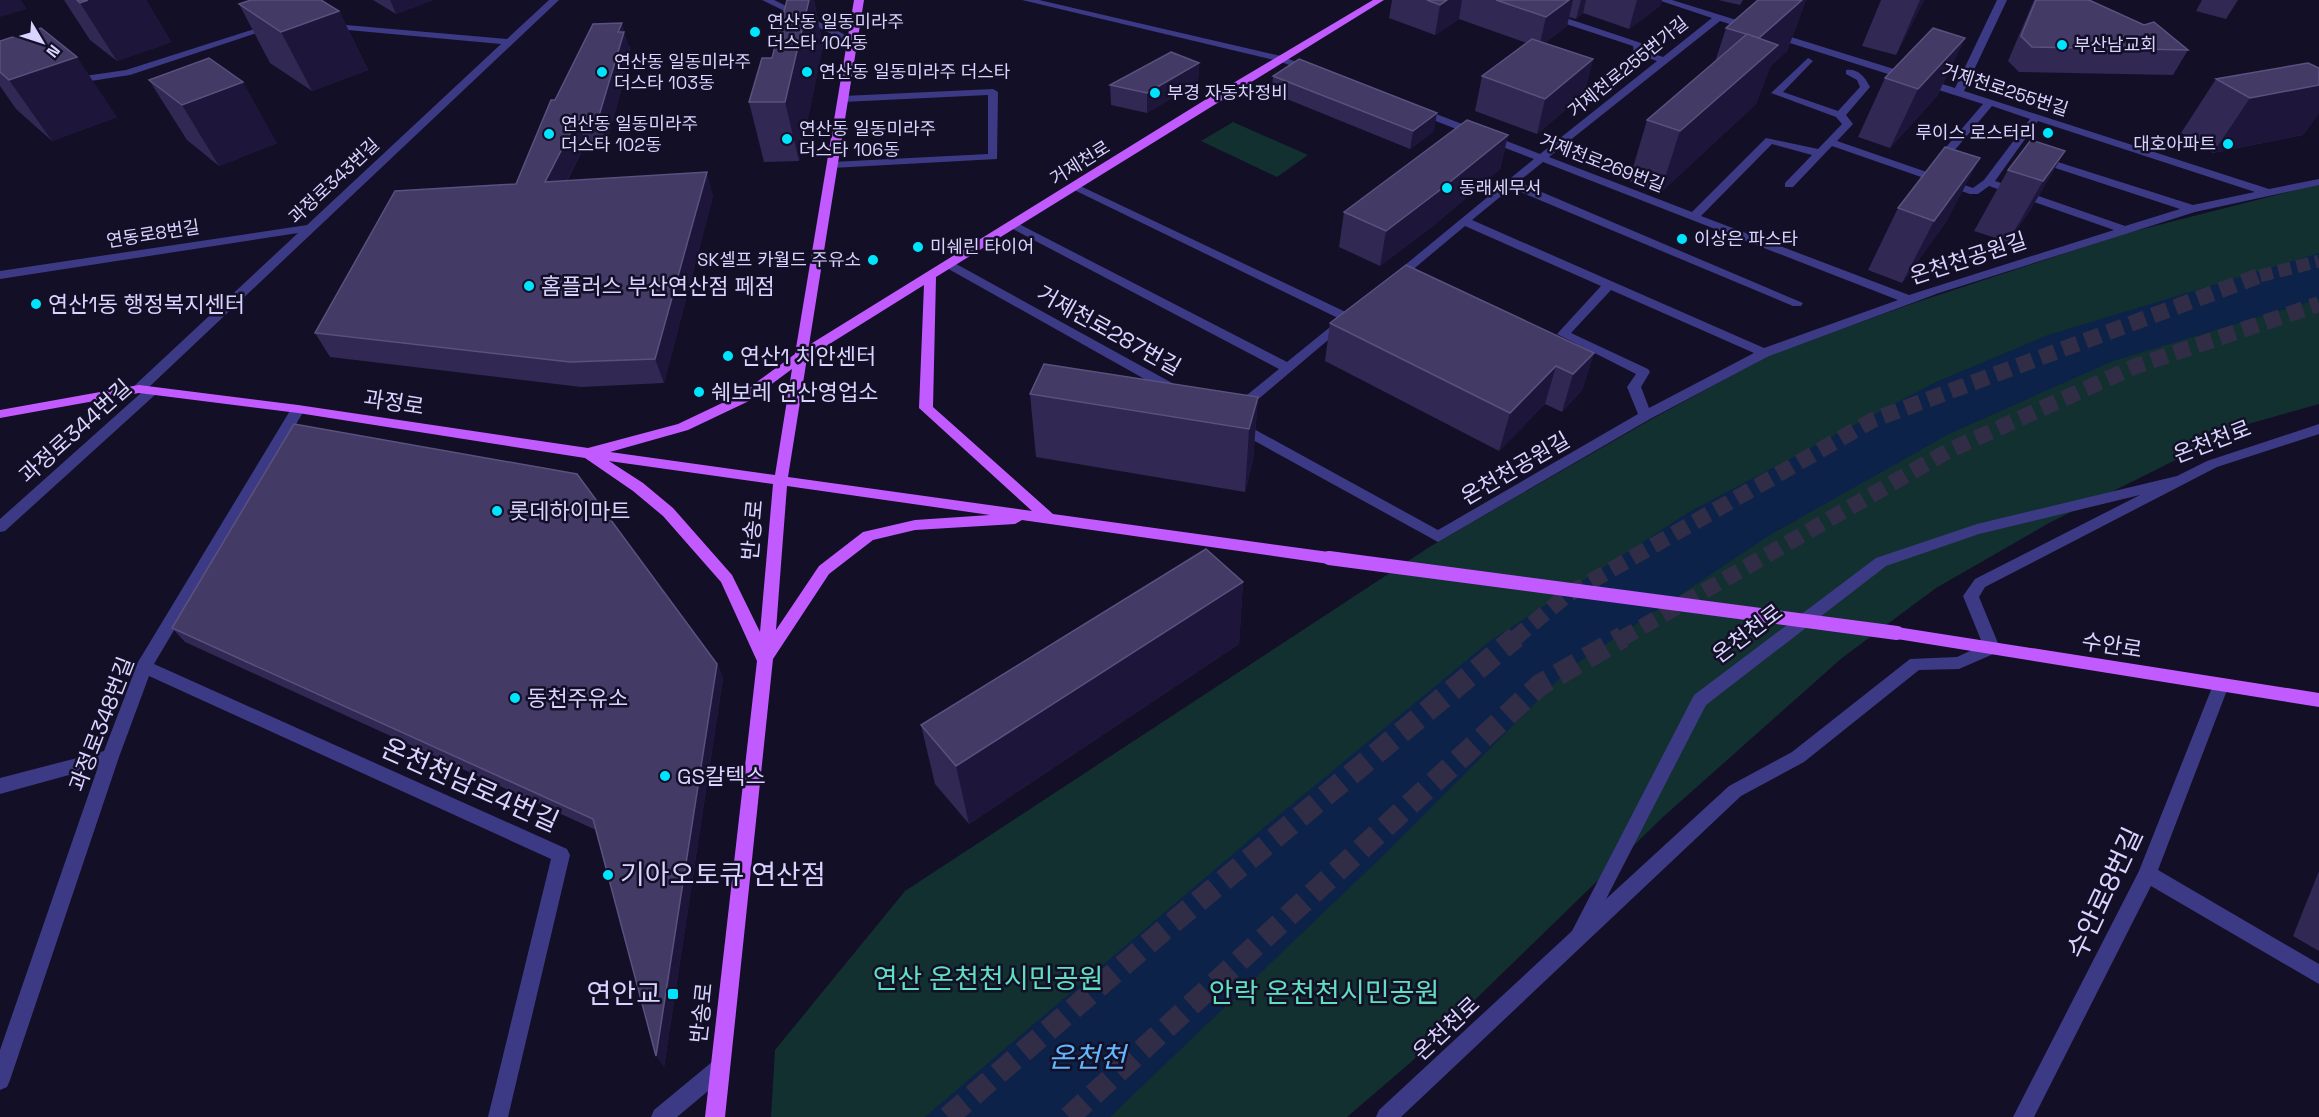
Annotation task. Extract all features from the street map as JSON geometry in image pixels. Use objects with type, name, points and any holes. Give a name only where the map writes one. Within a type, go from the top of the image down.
[{"type":"main road","name":"반송로","points":[[715,1117],[765,660],[781,479],[859,0]]},
{"type":"main road","name":"거제천로","points":[[586,453],[682,427],[744,398],[801,356],[1378,0]]},
{"type":"main road","points":[[930,276],[926,408],[1048,517]]},
{"type":"main road","name":"과정로","points":[[0,414],[145,390],[298,409],[586,453],[1048,517]]},
{"type":"main road","points":[[586,453],[638,487],[668,512],[727,579],[765,660]]},
{"type":"main road","points":[[765,660],[824,570],[868,536],[915,525],[1048,517]]},
{"type":"main road","name":"수안로","points":[[1048,517],[1329,558],[1897,633],[2319,700]]},
{"type":"street","name":"과정로343번길","points":[[145,390],[311,228],[554,0]]},
{"type":"street","points":[[767,0],[853,41]]},
{"type":"street","points":[[1027,0],[1281,59],[1328,76]]},
{"type":"street","points":[[1076,11],[1088,0]]},
{"type":"street","name":"거제천로255번길","points":[[1663,0],[1990,102],[2268,193]]},
{"type":"street","points":[[1958,92],[2002,0]]},
{"type":"street","points":[[1537,12],[1638,45],[1637,51],[1665,61]]},
{"type":"street","name":"거제천로255번가길","points":[[1384,288],[1510,183],[1719,18]]},
{"type":"street","points":[[313,23],[509,42]]},
{"type":"street","points":[[58,83],[127,73],[279,25]]},
{"type":"street","points":[[1789,185],[1848,124],[1840,115],[1776,93],[1808,60]]},
{"type":"street","points":[[1840,115],[1865,87],[1861,78],[1849,72]]},
{"type":"street","points":[[832,165],[993,157],[993,92],[843,99]]},
{"type":"street","points":[[1927,176],[1990,102]]},
{"type":"street","name":"거제천로269번길","points":[[1405,106],[1910,300]]},
{"type":"street","points":[[1830,142],[1974,192],[1988,182],[2036,117]]},
{"type":"street","points":[[1694,216],[1770,140],[1819,153]]},
{"type":"street","points":[[2012,150],[2192,209]]},
{"type":"street","points":[[1988,182],[2125,230]]},
{"type":"street","name":"온천천공원길","points":[[1288,368],[1226,419],[1438,537],[1645,416],[1764,354],[1910,300],[2192,209],[2319,182]]},
{"type":"street","points":[[1510,183],[1797,303]]},
{"type":"street","points":[[1013,225],[1288,368],[1352,314],[1074,186]]},
{"type":"street","points":[[1464,221],[1764,354]]},
{"type":"street","name":"연동로8번길","points":[[0,275],[311,228]]},
{"type":"street","name":"거제천로287번길","points":[[949,264],[1185,396]]},
{"type":"street","points":[[1610,285],[1563,334],[1643,372],[1634,387],[1645,416]]},
{"type":"street","name":"과정로344번길","points":[[0,527],[145,390]]},
{"type":"street","name":"과정로348번길","points":[[0,1080],[110,757],[144,667],[298,409]]},
{"type":"street","name":"온천천로","points":[[1386,1117],[1576,940],[1700,700],[1881,562],[1977,529],[2181,480],[2212,464],[2318,430]]},
{"type":"street","points":[[1576,940],[1735,791],[1798,757],[1916,664],[1959,663],[1992,648],[1971,596],[1980,583],[2181,480]]},
{"type":"street","name":"온천천남로4번길","points":[[144,667],[561,855],[498,1117]]},
{"type":"street","name":"수안로8번길","points":[[2023,1117],[2147,874],[2221,685]]},
{"type":"street","points":[[0,786],[110,757]]},
{"type":"street","points":[[2147,874],[2319,975]]},
{"type":"street","points":[[661,1117],[719,1069]]},
{"type":"green space","points":[[1233,122],[1308,155],[1277,177],[1201,141]]},
{"type":"green space","points":[[2319,184],[2319,404],[2248,424],[2049,523],[1936,588],[1842,658],[1663,817],[1410,1063],[1347,1117],[771,1117],[775,1050],[905,891],[1431,546],[1650,420],[1770,355],[1917,302],[2127,233]]},
{"type":"water","name":"온천천","points":[[2319,253],[2319,299],[2113,361],[1949,434],[1770,535],[1570,668],[1390,849],[1110,1117],[925,1117],[1267,825],[1490,641],[1689,512],[1936,382],[2048,335]]},
{"type":"building","points":[[251,0],[321,0],[339,11],[281,32],[239,4]]},
{"type":"building","points":[[787,0],[809,0],[785,102],[749,102],[762,58],[772,58]]},
{"type":"building","points":[[1427,0],[1447,0],[1440,5]]},
{"type":"building","points":[[1496,0],[1569,0],[1546,17]]},
{"type":"building","points":[[1758,0],[1802,0],[1759,38],[1726,28]]},
{"type":"building","points":[[2036,0],[2089,0],[2144,25],[2154,22],[2188,50],[2032,47],[2021,36]]},
{"type":"building","name":"홈플러스 부산연산점 페점","points":[[622,23],[618,32],[624,32],[598,119],[577,120],[545,182],[707,172],[655,359],[570,362],[315,333],[395,191],[516,184],[551,100],[555,100],[593,24]]},
{"type":"building","points":[[41,28],[77,57],[9,80],[0,72],[0,41]]},
{"type":"building","points":[[1933,28],[1965,38],[1918,89],[1885,78]]},
{"type":"building","points":[[1747,34],[1778,45],[1680,131],[1647,120]]},
{"type":"building","points":[[1532,39],[1593,59],[1545,99],[1482,76]]},
{"type":"building","points":[[1171,52],[1199,63],[1147,93],[1110,85]]},
{"type":"building","points":[[209,58],[243,82],[182,105],[149,80]]},
{"type":"building","points":[[1299,59],[1437,113],[1413,131],[1273,76]]},
{"type":"building","points":[[2308,63],[2319,68],[2319,85],[2250,98],[2216,79]]},
{"type":"building","points":[[1467,120],[1508,135],[1386,231],[1344,212]]},
{"type":"building","points":[[2031,140],[2065,151],[2043,181],[2008,170]]},
{"type":"building","points":[[1945,147],[1980,158],[1934,221],[1898,208]]},
{"type":"building","points":[[1406,265],[1594,353],[1573,374],[1556,366],[1510,413],[1330,323]]},
{"type":"building","points":[[1044,364],[1258,397],[1249,429],[1030,394]]},
{"type":"building","points":[[294,424],[577,474],[717,664],[656,1056],[593,819],[172,628]]},
{"type":"building","points":[[1206,549],[1243,582],[956,766],[921,725]]},
{"type":"tunnel","points":[[2260,276],[2319,261]]},
{"type":"tunnel","points":[[1514,639],[1567,595],[1873,420],[2264,274]]},
{"type":"tunnel","points":[[1621,639],[1948,451],[2136,366],[2319,304]]},
{"type":"tunnel","points":[[948,1117],[1164,930],[1516,637]]},
{"type":"tunnel","points":[[1069,1117],[1540,685],[1623,637]]},
{"type":"place","name":"연산동 일동미라주 더스타 104동","points":[[755,32]]},
{"type":"place","name":"부산남교회","points":[[2062,45]]},
{"type":"place","name":"연산동 일동미라주 더스타 103동","points":[[602,72]]},
{"type":"place","name":"연산동 일동미라주 더스타","points":[[807,72]]},
{"type":"place","name":"부경 자동차정비","points":[[1155,93]]},
{"type":"place","name":"루이스 로스터리","points":[[2048,133]]},
{"type":"place","name":"연산동 일동미라주 더스타 102동","points":[[549,134]]},
{"type":"place","name":"연산동 일동미라주 더스타 106동","points":[[787,139]]},
{"type":"place","name":"대호아파트","points":[[2228,144]]},
{"type":"place","name":"동래세무서","points":[[1447,188]]},
{"type":"place","name":"이상은 파스타","points":[[1682,239]]},
{"type":"place","name":"미쉐린 타이어","points":[[918,247]]},
{"type":"place","name":"SK셀프 카월드 주유소","points":[[873,260]]},
{"type":"place","name":"홈플러스 부산연산점 페점","points":[[529,286]]},
{"type":"place","name":"연산1동 행정복지센터","points":[[36,304]]},
{"type":"place","name":"연산1 치안센터","points":[[728,356]]},
{"type":"place","name":"쉐보레 연산영업소","points":[[699,392]]},
{"type":"place","name":"롯데하이마트","points":[[497,511]]},
{"type":"place","name":"동천주유소","points":[[515,698]]},
{"type":"place","name":"GS칼텍스","points":[[665,776]]},
{"type":"place","name":"기아오토큐 연산점","points":[[608,875]]},
{"type":"place","name":"연안교","points":[[673,994]]},
{"type":"park label","name":"연산 온천천시민공원","points":[[988,979]]},
{"type":"park label","name":"안락 온천천시민공원","points":[[1324,993]]}]
